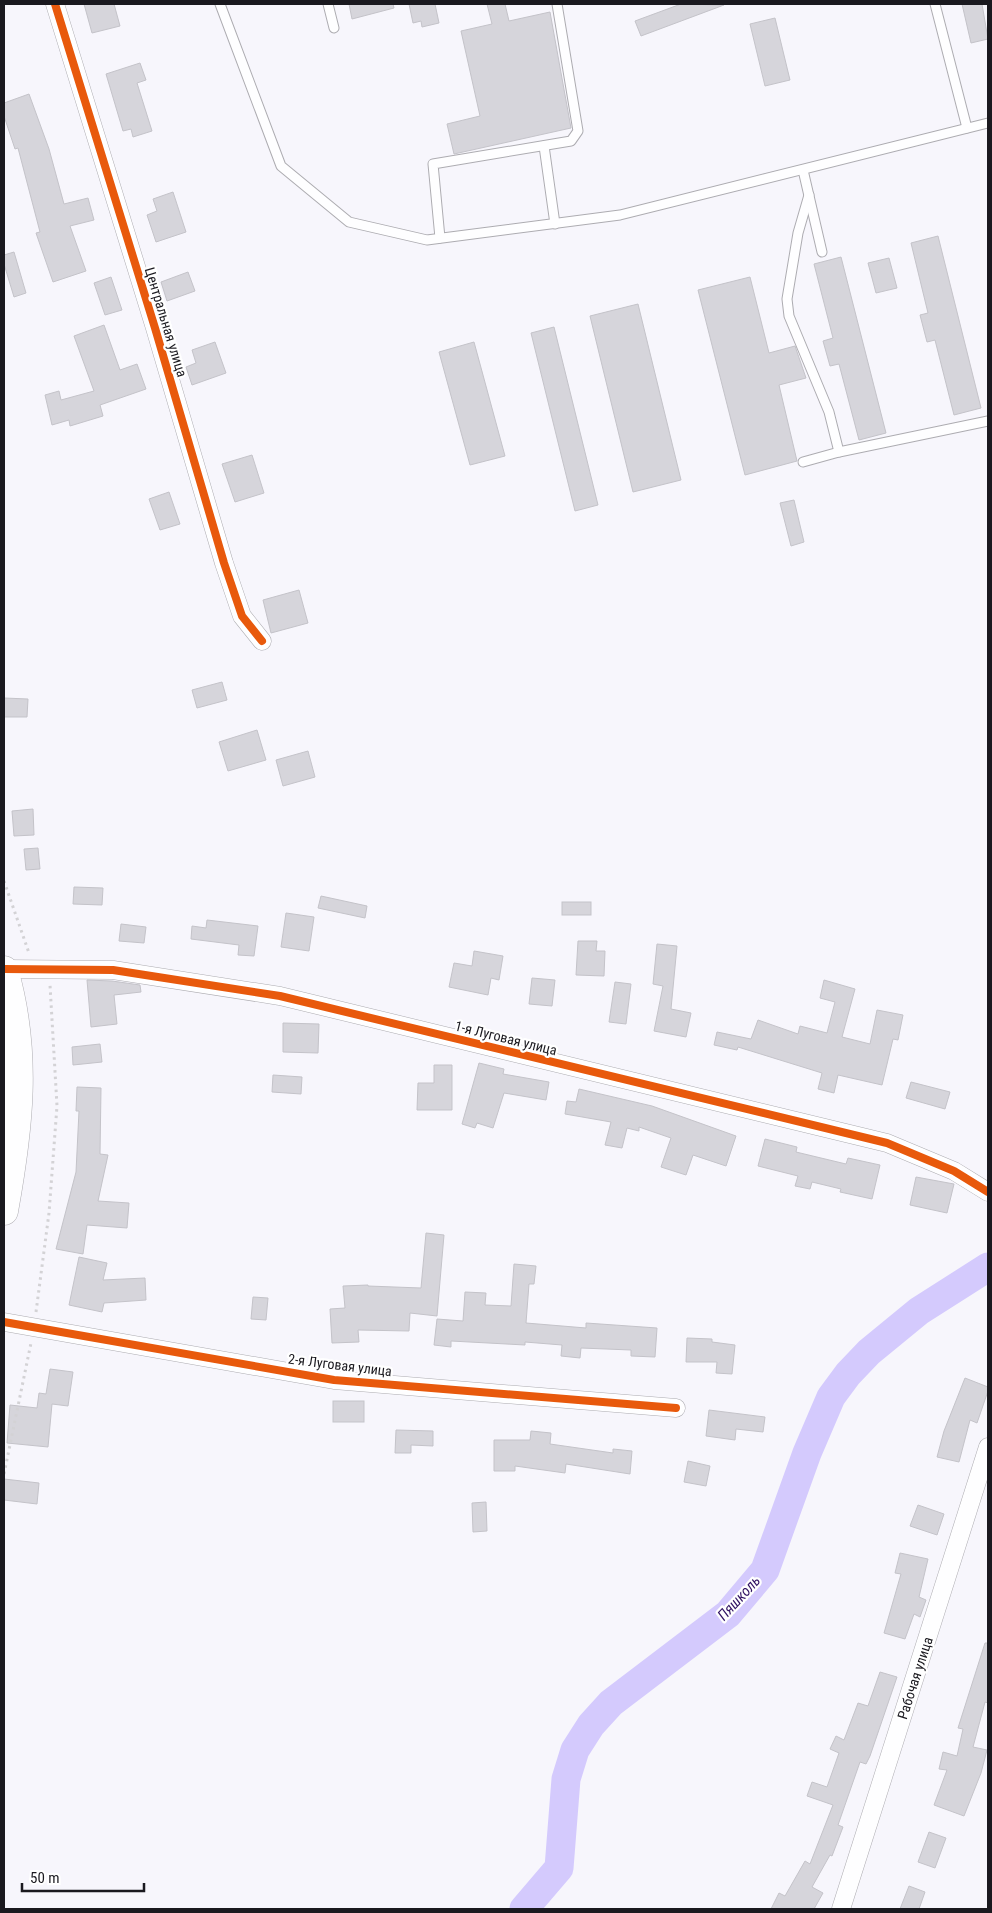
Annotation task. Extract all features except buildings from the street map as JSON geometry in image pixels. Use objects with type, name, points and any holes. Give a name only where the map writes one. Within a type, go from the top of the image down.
[{"type":"main road","points":[[4,970],[14,1004],[20,1074],[18,1120],[4,1211]]},
{"type":"street","name":"Центральная улица","points":[[55,4],[155,328],[224,563],[242,616],[262,641]]},
{"type":"street","name":"1-я Луговая улица","points":[[4,970],[113,970],[280,996],[887,1143],[954,1171],[988,1192]]},
{"type":"street","name":"2-я Луговая улица","points":[[4,1322],[334,1380],[676,1408]]},
{"type":"street","name":"Рабочая улица","points":[[841,1909],[988,1447]]},
{"type":"lane","points":[[220,4],[281,166],[350,222],[427,240],[620,215],[988,123]]},
{"type":"lane","points":[[328,4],[334,28]]},
{"type":"lane","points":[[440,238],[433,164],[571,141],[578,131],[557,4]]},
{"type":"lane","points":[[935,4],[967,128]]},
{"type":"lane","points":[[544,146],[555,224]]},
{"type":"lane","points":[[803,170],[822,252]]},
{"type":"lane","points":[[809,195],[798,233],[786,299],[790,316],[829,412],[838,452]]},
{"type":"lane","points":[[803,462],[838,452],[988,421]]},
{"type":"path","points":[[4,880],[42,970],[57,1106],[49,1213],[34,1327],[4,1474]]},
{"type":"waterway","name":"Пяшколь","points":[[524,1909],[559,1868],[566,1779],[575,1750],[591,1725],[611,1703],[728,1614],[765,1570],[807,1453],[831,1397],[848,1374],[869,1352],[919,1311],[988,1267]]},
{"type":"cycle path","points":[[55,4],[155,328],[224,563],[242,616],[262,641]]},
{"type":"cycle path","points":[[4,969],[113,970],[280,996],[887,1143],[954,1171],[988,1192]]},
{"type":"cycle path","points":[[4,1322],[334,1380],[676,1408]]}]
